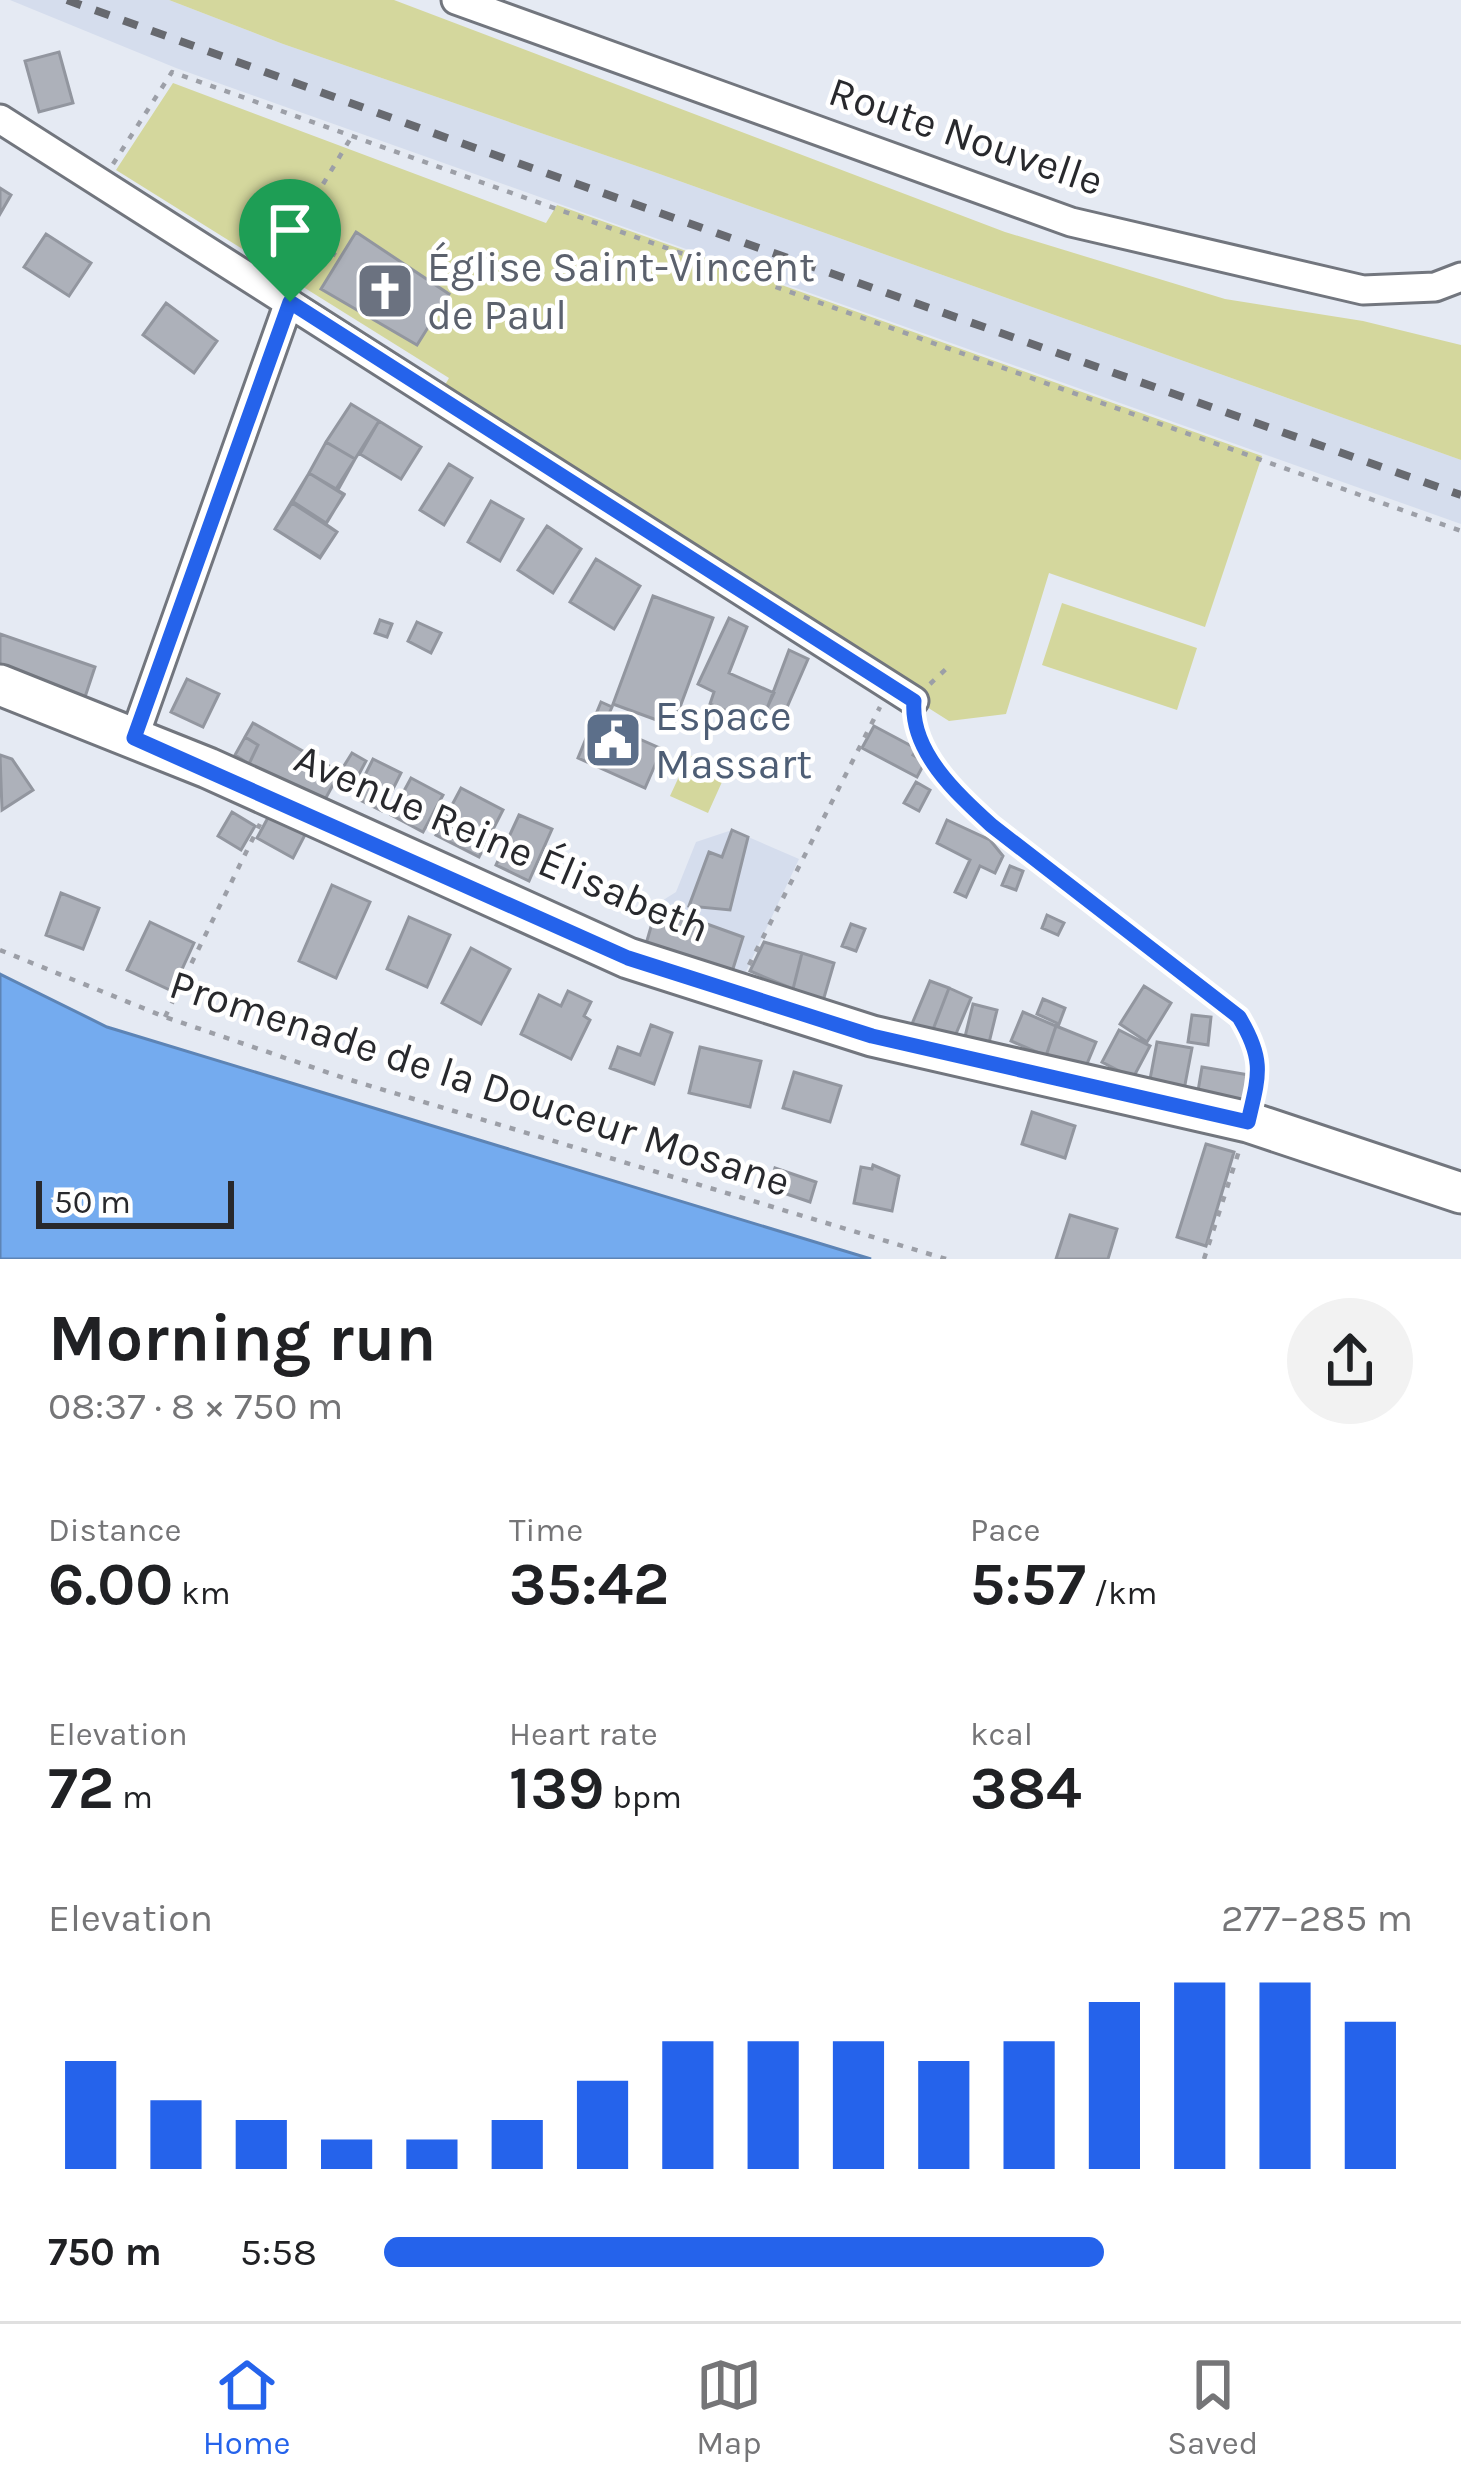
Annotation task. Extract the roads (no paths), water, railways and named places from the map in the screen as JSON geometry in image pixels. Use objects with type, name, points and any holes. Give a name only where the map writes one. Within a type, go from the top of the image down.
[{"type":"main road","name":"Avenue Reine Élisabeth","points":[[0,685],[273,797],[628,958],[872,1036],[1248,1122],[1461,1193]]},
{"type":"street","name":"Route Nouvelle","points":[[456,0],[1070,222],[1363,290],[1436,287],[1461,277]]},
{"type":"street","points":[[0,119],[902,694]]},
{"type":"street","points":[[134,738],[290,302]]},
{"type":"lane","points":[[902,694],[912,723],[954,791],[1034,858]]},
{"type":"water","points":[[0,974],[107,1027],[871,1259],[0,1259]]},
{"type":"railway","points":[[67,0],[1461,495]]},
{"type":"place","name":"Église Saint-Vincent de Paul","points":[[385,291]]},
{"type":"place","name":"Espace Massart","points":[[613,740]]}]
